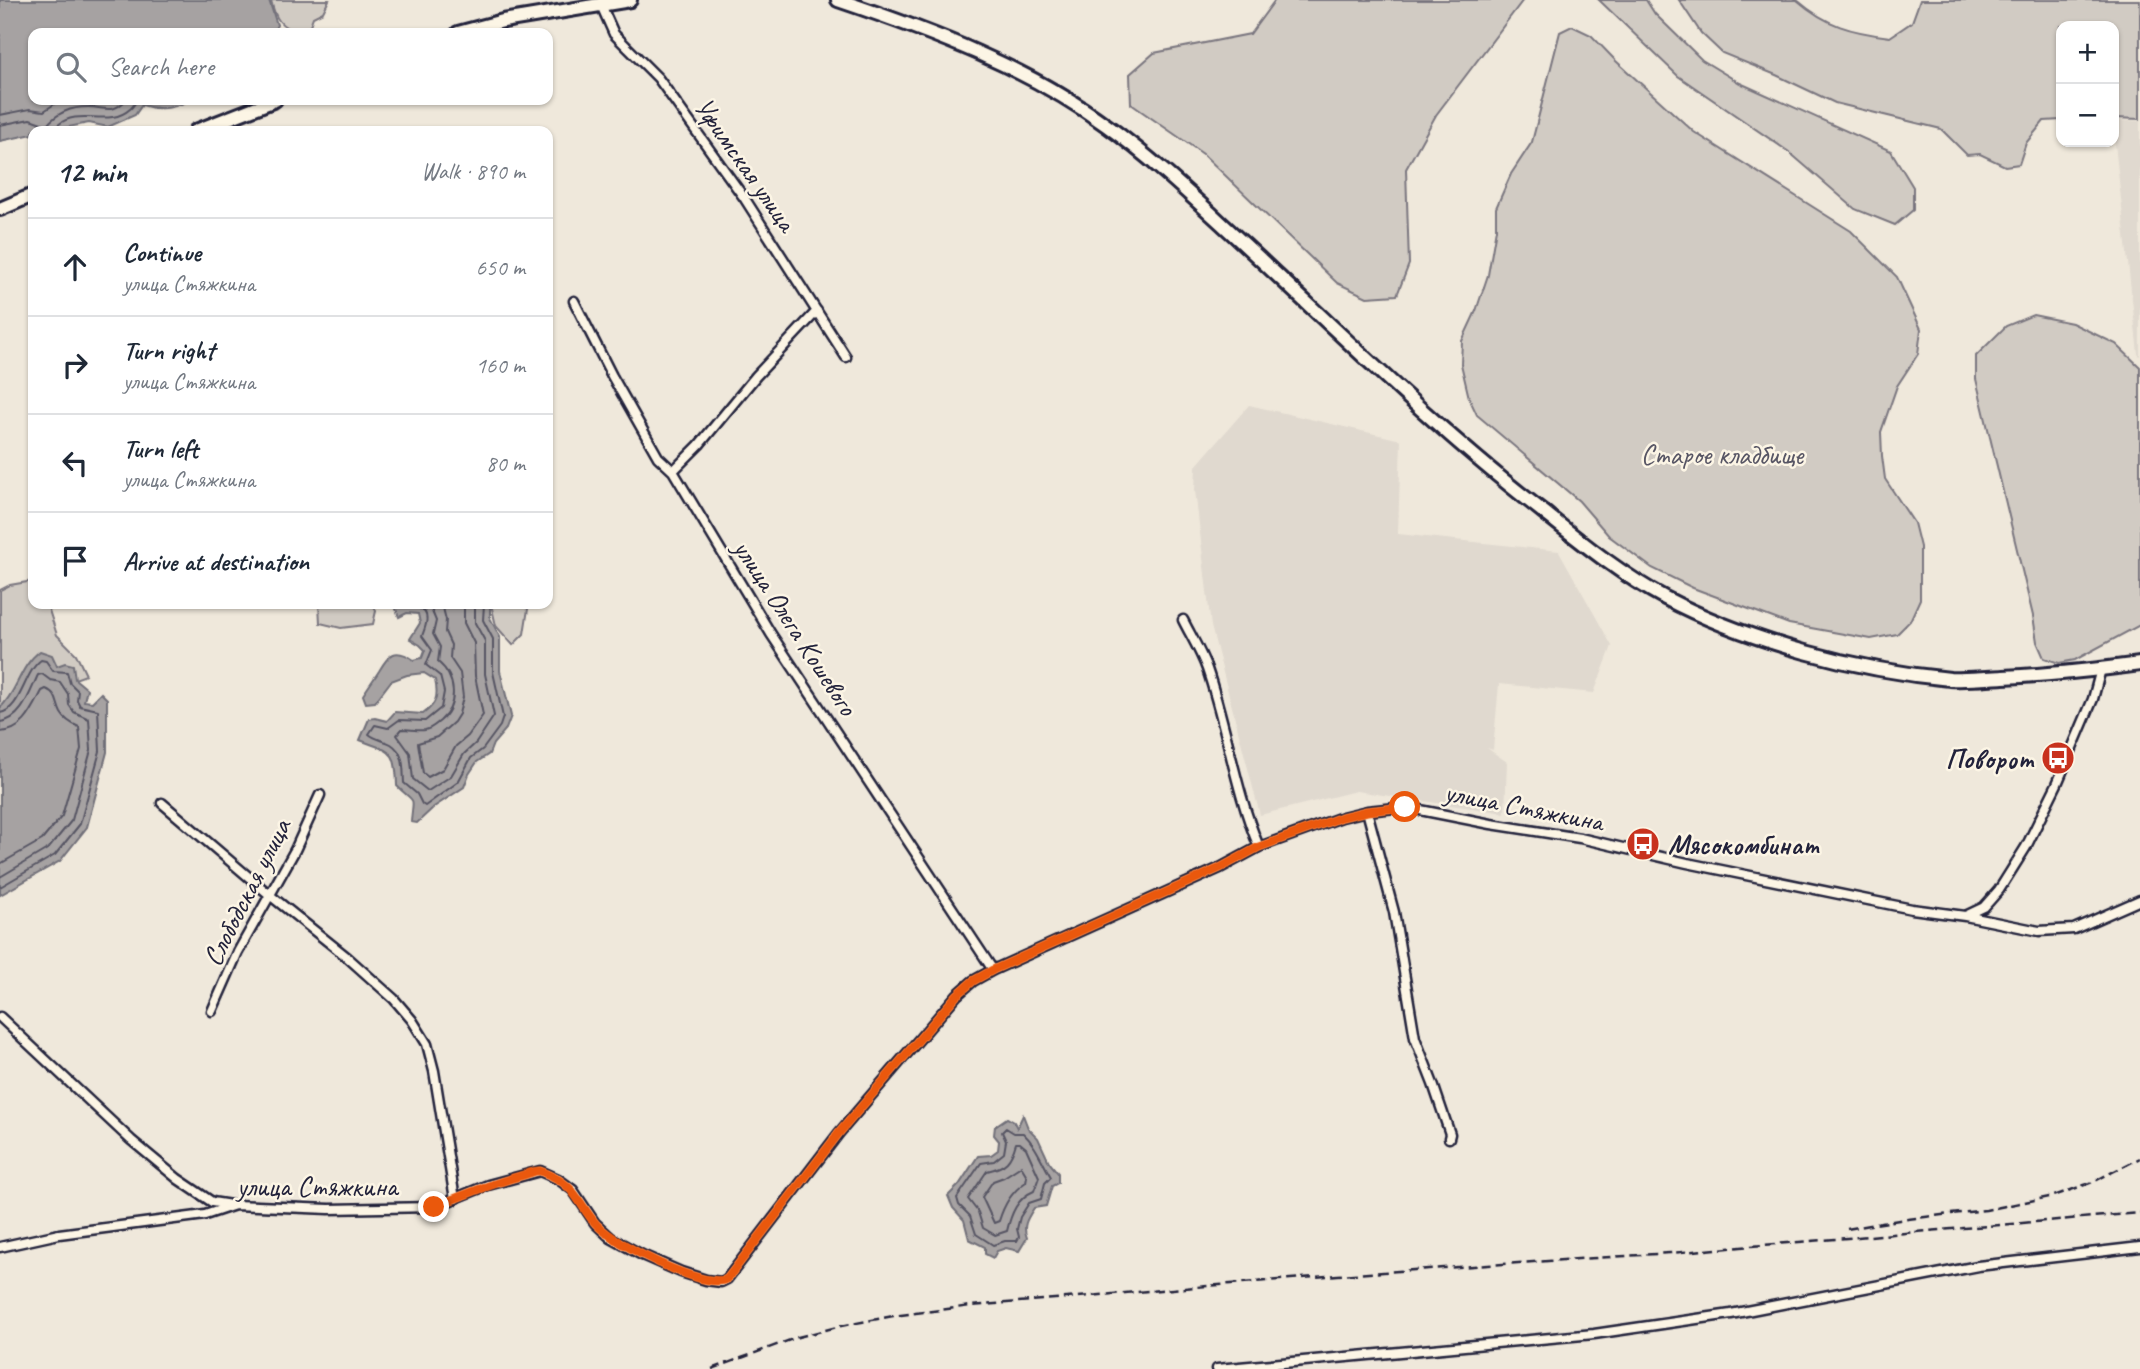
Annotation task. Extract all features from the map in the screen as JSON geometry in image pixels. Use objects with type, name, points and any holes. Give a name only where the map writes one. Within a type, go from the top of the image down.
[{"type":"main road","points":[[477,28],[503,21],[630,0]]},
{"type":"main road","points":[[838,0],[962,46],[1049,89],[1106,125],[1172,178],[1502,480],[1605,559],[1665,597],[1729,625],[1795,649],[1870,667],[1954,679],[2036,675],[2140,664]]},
{"type":"main road","points":[[209,126],[262,105]]},
{"type":"main road","points":[[0,209],[28,197]]},
{"type":"street","name":"Уфимская улица","points":[[601,5],[614,34],[658,78],[745,199],[846,357]]},
{"type":"street","name":"улица Олега Кошевого","points":[[574,301],[658,457],[673,471],[771,634],[993,970]]},
{"type":"street","points":[[673,471],[817,311]]},
{"type":"street","points":[[1183,620],[1206,666],[1259,847]]},
{"type":"street","points":[[1965,916],[1984,907],[1999,890],[2026,847],[2057,784],[2093,699],[2101,669]]},
{"type":"street","name":"Слободская улица","points":[[212,1011],[239,952],[271,896],[320,795]]},
{"type":"street","points":[[162,803],[347,957],[394,999],[412,1020],[427,1044],[434,1070],[455,1199]]},
{"type":"street","name":"улица Стяжкина","points":[[0,1247],[59,1234],[205,1215],[235,1205],[329,1209],[434,1207],[488,1185],[540,1171],[573,1190],[595,1223],[611,1238],[681,1272],[721,1282],[727,1279],[839,1133],[957,995],[973,981],[1220,868],[1259,847],[1342,817],[1367,811],[1405,807],[1580,838],[1912,909],[1965,916],[2039,931],[2074,929],[2140,900]]},
{"type":"street","points":[[1367,811],[1394,912],[1415,1038],[1450,1134],[1449,1138]]},
{"type":"street","points":[[0,1017],[131,1140],[178,1179],[212,1202],[235,1205]]},
{"type":"street","points":[[1217,1369],[1594,1334],[1731,1314],[1978,1266],[2140,1247]]},
{"type":"shaded area","points":[[2119,120],[2140,121],[2140,356],[2115,147],[2119,147]]},
{"type":"shaded area","points":[[1249,405],[1401,440],[1398,534],[1559,551],[1612,646],[1594,693],[1499,684],[1493,750],[1487,748],[1507,762],[1505,813],[1356,791],[1260,815],[1211,626],[1195,490],[1196,466]]},
{"type":"green space","points":[[271,0],[329,0],[323,12],[313,17],[309,28],[287,28],[274,12]]},
{"type":"green space","points":[[1275,0],[1523,0],[1436,115],[1406,169],[1409,264],[1397,295],[1367,297],[1337,283],[1203,154],[1131,104],[1130,74],[1154,53],[1250,34]]},
{"type":"green space","points":[[1599,0],[1646,0],[1655,14],[1702,60],[1740,83],[1891,151],[1913,187],[1913,210],[1895,225],[1855,209],[1789,152],[1678,76]]},
{"type":"green space","points":[[1679,0],[1797,0],[1829,22],[1863,33],[1890,37],[1912,22],[1920,0],[2140,0],[2140,119],[2119,118],[2119,21],[2056,21],[2056,120],[2044,121],[2026,143],[2019,164],[2005,166],[1980,154],[1967,155],[1941,129],[1835,103],[1722,53],[1701,33]]},
{"type":"green space","name":"Старое кладбище","points":[[1572,26],[1591,35],[1694,132],[1851,231],[1897,277],[1921,329],[1918,354],[1897,386],[1881,432],[1885,479],[1914,523],[1920,547],[1920,599],[1910,621],[1897,634],[1871,639],[1789,624],[1693,588],[1652,568],[1609,536],[1579,501],[1477,415],[1469,398],[1461,364],[1462,341],[1488,275],[1496,229],[1496,208],[1511,174],[1532,142],[1560,32]]},
{"type":"green space","points":[[2033,315],[2072,323],[2116,344],[2140,367],[2140,625],[2075,660],[2059,663],[2044,658],[2037,642],[1976,379],[1976,356],[2006,326]]},
{"type":"green space","points":[[28,582],[28,609],[49,609],[57,635],[76,654],[86,675],[75,679],[43,666],[0,708],[0,590]]},
{"type":"green space","points":[[319,609],[376,611],[373,624],[341,628],[320,623]]},
{"type":"green space","points":[[492,609],[528,609],[524,634],[513,645],[496,626]]},
{"type":"water","points":[[0,0],[269,0],[277,25],[276,28],[28,28],[28,105],[142,105],[135,115],[110,126],[89,123],[74,126],[28,126],[28,135],[0,141]]},
{"type":"water","points":[[142,105],[178,105],[166,108]]},
{"type":"water","points":[[396,609],[490,609],[490,618],[500,637],[500,671],[511,716],[506,729],[493,744],[489,754],[477,762],[469,774],[464,787],[434,807],[417,823],[411,822],[412,801],[397,786],[393,758],[386,750],[360,740],[369,719],[387,721],[395,712],[423,714],[434,703],[437,691],[435,680],[424,673],[391,681],[375,702],[366,703],[363,695],[389,657],[397,653],[414,660],[422,658],[425,650],[410,639],[420,623],[418,614],[407,613],[399,617]]},
{"type":"water","points":[[40,651],[52,655],[57,666],[65,663],[73,665],[75,679],[87,689],[84,701],[92,702],[101,693],[107,699],[107,752],[87,827],[60,861],[0,895],[0,708],[27,664]]},
{"type":"water","points":[[1023,1115],[1028,1128],[1038,1138],[1049,1162],[1058,1173],[1058,1183],[1052,1186],[1046,1206],[1034,1208],[1029,1216],[1025,1226],[1027,1238],[1019,1251],[1006,1248],[997,1251],[993,1258],[985,1254],[985,1247],[969,1239],[964,1220],[953,1208],[948,1196],[959,1185],[978,1156],[991,1155],[998,1150],[999,1141],[994,1135],[995,1126],[1007,1118],[1014,1122],[1017,1128]]},
{"type":"railway","points":[[1847,1229],[1986,1210],[2054,1196],[2093,1182],[2140,1158]]},
{"type":"railway","points":[[712,1369],[798,1337],[841,1326],[971,1306],[1338,1275],[1670,1253],[2140,1213]]},
{"type":"place","name":"Поворот","points":[[2058,758]]},
{"type":"place","name":"Мясокомбинат","points":[[1643,844]]},
{"type":"route","points":[[434,1207],[488,1185],[540,1171],[573,1190],[595,1223],[611,1238],[681,1272],[721,1282],[727,1279],[839,1133],[957,995],[973,981],[1038,948],[1220,868],[1259,847],[1342,817],[1405,807]]}]
